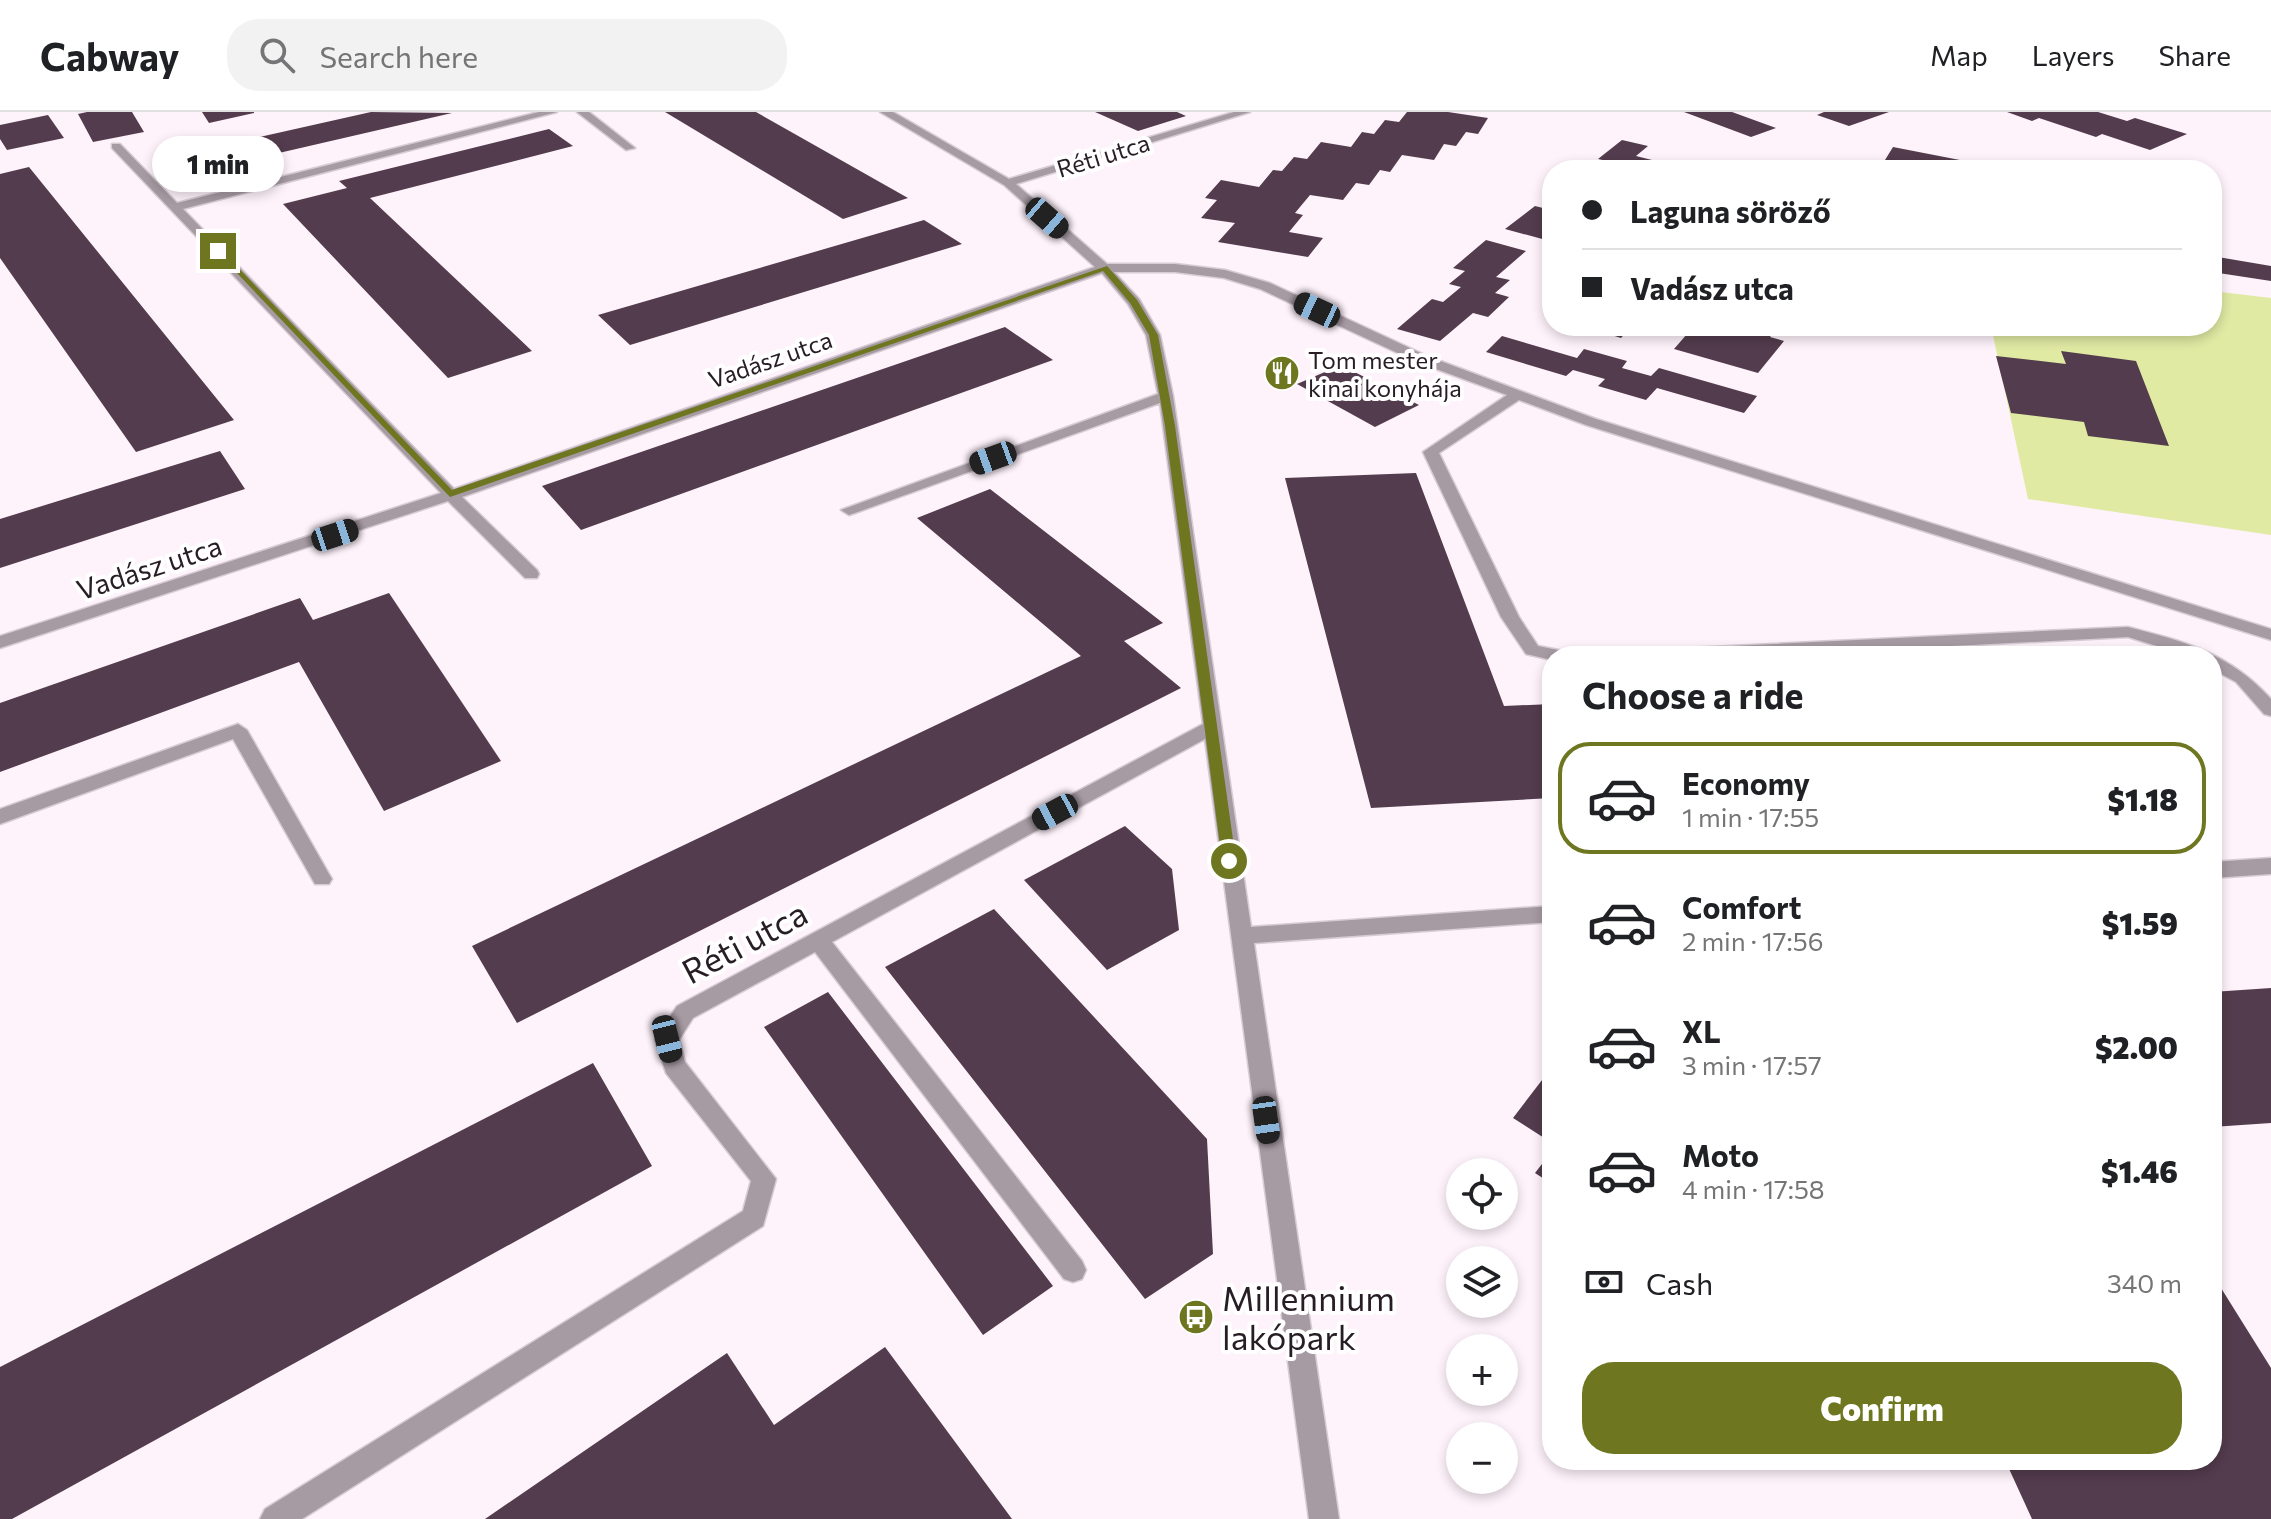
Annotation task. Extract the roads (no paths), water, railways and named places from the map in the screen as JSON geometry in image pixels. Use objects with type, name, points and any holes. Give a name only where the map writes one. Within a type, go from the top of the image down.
[{"type":"street","points":[[175,207],[552,112]]},
{"type":"street","points":[[582,112],[630,148]]},
{"type":"street","name":"Réti utca","points":[[885,112],[1008,183],[1104,268],[1134,302],[1153,335],[1166,396],[1324,1519]]},
{"type":"street","name":"Réti utca","points":[[1008,183],[1245,112]]},
{"type":"street","points":[[116,146],[450,494],[531,574]]},
{"type":"street","name":"Vadász utca","points":[[0,642],[365,525],[1104,268],[1175,268],[1225,274],[1265,286],[1422,359],[1591,422],[2271,635]]},
{"type":"street","points":[[1517,395],[1431,452],[1510,617],[1532,650],[1542,652]]},
{"type":"street","points":[[849,510],[1166,396]]},
{"type":"street","points":[[1847,646],[2128,632],[2178,646]]},
{"type":"street","points":[[2222,667],[2242,678],[2271,710]]},
{"type":"street","name":"Réti utca","points":[[275,1519],[754,1218],[764,1179],[674,1066],[667,1039],[685,1012],[1212,727]]},
{"type":"street","points":[[0,817],[238,730],[322,879]]},
{"type":"street","points":[[2222,869],[2271,866]]},
{"type":"street","points":[[1240,936],[1542,915]]},
{"type":"street","points":[[818,940],[1073,1270]]},
{"type":"place","name":"Tom mester kinai konyhája","points":[[1282,373]]},
{"type":"place","name":"Millennium lakópark","points":[[1196,1317]]}]
